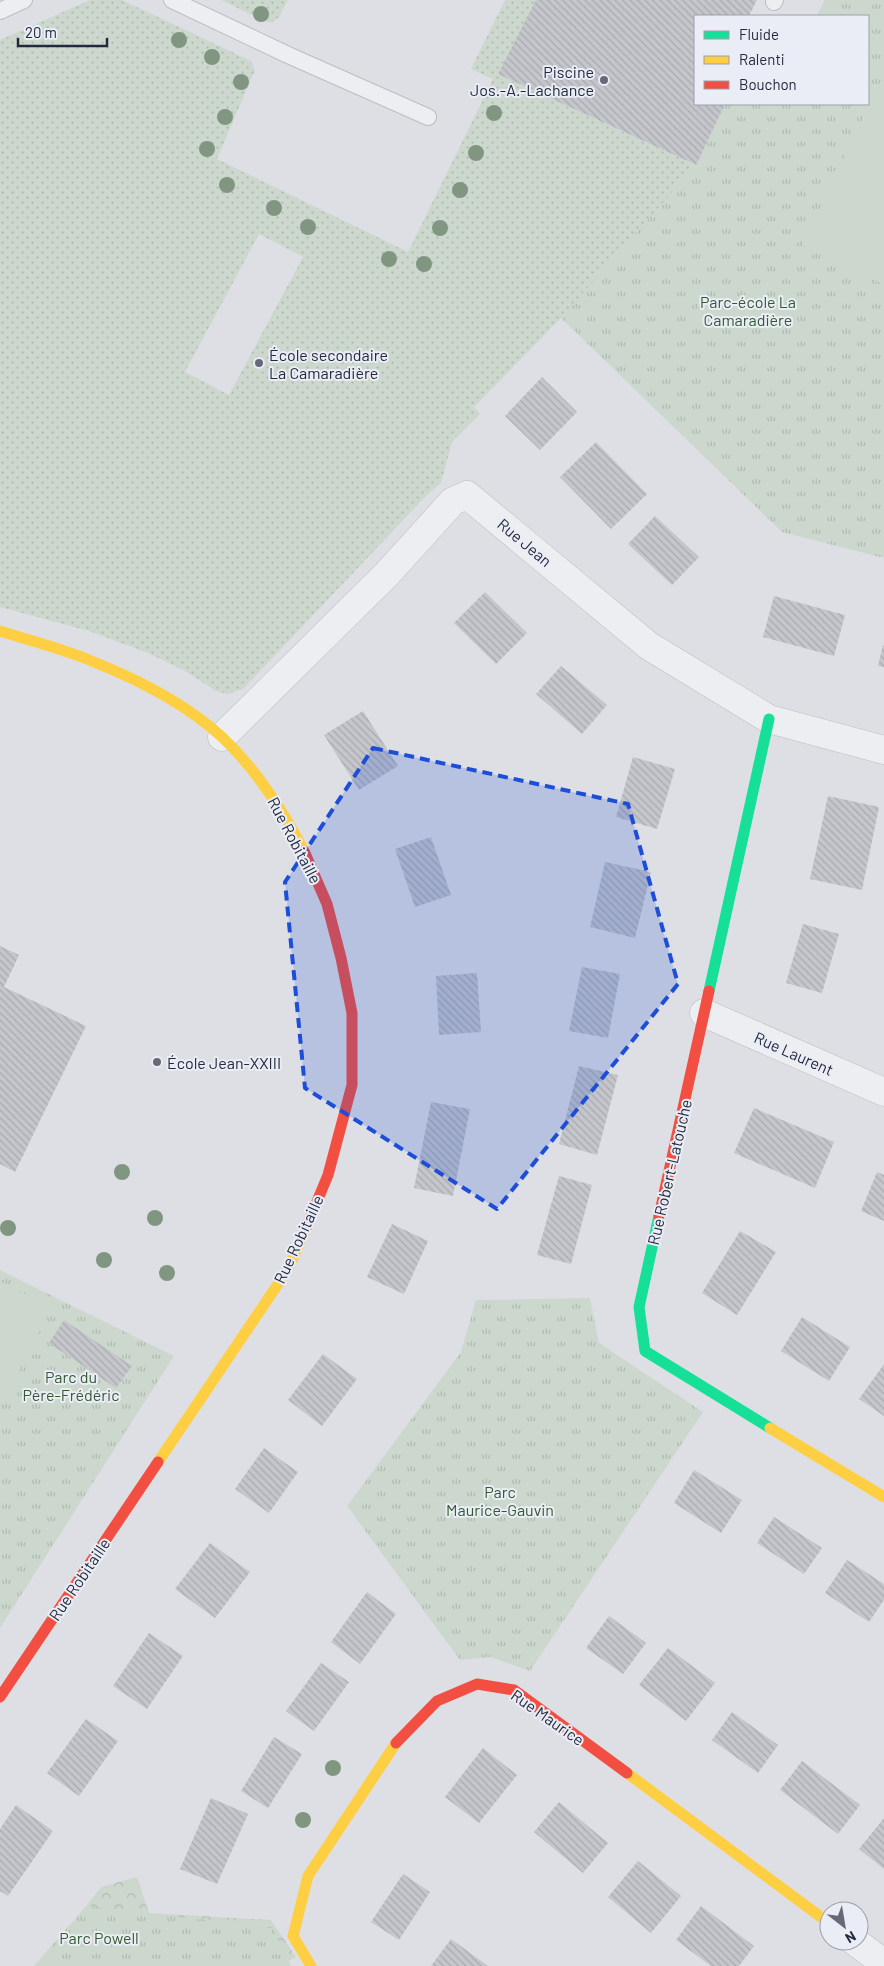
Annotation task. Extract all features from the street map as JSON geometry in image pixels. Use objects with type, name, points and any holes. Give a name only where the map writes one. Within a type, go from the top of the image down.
[{"type":"street","name":"Rue Jean","points":[[222,737],[386,574],[453,500],[467,495],[649,646],[769,719],[884,750]]},
{"type":"street","name":"Rue Robitaille","points":[[0,631],[92,661],[138,682],[183,707],[222,737],[263,783],[287,818],[309,860],[328,904],[352,1013],[352,1085],[328,1176],[293,1258],[282,1278],[0,1697]]},
{"type":"street","name":"Rue Robert-Latouche","points":[[769,719],[638,1307],[644,1352],[884,1497]]},
{"type":"street","name":"Rue Laurent","points":[[704,1013],[884,1092]]},
{"type":"street","name":"Rue Maurice","points":[[311,1966],[293,1936],[308,1876],[397,1741],[437,1700],[477,1684],[514,1690],[819,1916]]},
{"type":"street","points":[[868,1951],[884,1963]]},
{"type":"lane","points":[[0,11],[24,0]]},
{"type":"lane","points":[[172,0],[428,117]]},
{"type":"highlighted area","points":[[373,748],[628,804],[678,984],[497,1209],[305,1088],[285,882]]},
{"type":"green space","name":"École secondaire La Camaradière","points":[[90,0],[122,0],[251,61],[255,70],[217,159],[408,252],[493,79],[471,69],[505,0],[536,0],[499,74],[695,165],[725,105],[869,105],[869,15],[818,15],[825,0],[884,0],[884,308],[630,294],[561,318],[474,407],[480,414],[452,442],[441,483],[425,497],[243,689],[227,694],[216,691],[185,671],[148,653],[89,631],[0,607],[0,40]],"holes":[[[259,234],[303,257],[229,395],[185,372]]]},
{"type":"green space","points":[[221,0],[288,0],[279,17],[273,22],[266,22]]},
{"type":"green space","name":"Parc-école La Camaradière","points":[[825,0],[884,0],[884,558],[782,532],[561,318],[696,165],[725,105],[869,105],[869,15],[818,15]]},
{"type":"green space","points":[[884,74],[884,285],[802,245]]},
{"type":"green space","name":"Parc du Père-Frédéric","points":[[0,1270],[174,1356],[0,1628]]},
{"type":"green space","points":[[0,1281],[52,1308],[7,1393],[0,1389]]},
{"type":"green space","name":"Parc Maurice-Gauvin","points":[[590,1298],[599,1343],[703,1412],[530,1671],[490,1657],[460,1660],[347,1506],[461,1352],[476,1300]]},
{"type":"green space","name":"Parc Powell","points":[[137,1877],[149,1913],[271,1920],[296,1957],[278,1966],[54,1966],[52,1951],[101,1887]]},
{"type":"green space","name":"Parc Powell","points":[[86,1906],[272,1928],[291,1966],[34,1966]]},
{"type":"building","name":"Piscine Jos.-A.-Lachance","points":[[536,0],[757,0],[750,15],[694,15],[694,105],[725,105],[696,165],[498,74]]},
{"type":"building","points":[[542,377],[577,412],[540,450],[505,416]]},
{"type":"building","points":[[596,442],[647,494],[611,529],[560,477]]},
{"type":"building","points":[[655,516],[699,557],[672,585],[628,544]]},
{"type":"building","points":[[485,592],[527,633],[496,664],[454,623]]},
{"type":"building","points":[[774,596],[845,615],[834,656],[763,637]]},
{"type":"building","points":[[884,645],[884,667],[878,666]]},
{"type":"building","points":[[561,666],[607,705],[582,734],[536,694]]},
{"type":"building","points":[[363,711],[398,766],[359,790],[324,735]]},
{"type":"building","points":[[633,757],[675,769],[657,829],[616,817]]},
{"type":"building","points":[[828,796],[879,807],[862,890],[810,879]]},
{"type":"building","points":[[431,837],[451,895],[415,907],[395,849]]},
{"type":"building","points":[[605,862],[651,872],[635,938],[590,927]]},
{"type":"building","points":[[803,924],[839,934],[822,993],[786,983]]},
{"type":"building","points":[[0,946],[19,955],[4,987],[86,1026],[15,1172],[0,1164]]},
{"type":"building","points":[[582,967],[620,974],[608,1038],[569,1031]]},
{"type":"building","points":[[477,973],[481,1032],[439,1035],[436,976]]},
{"type":"building","points":[[579,1066],[618,1075],[597,1155],[559,1144]]},
{"type":"building","points":[[431,1102],[470,1109],[453,1196],[414,1188]]},
{"type":"building","points":[[754,1108],[834,1142],[815,1188],[734,1153]]},
{"type":"building","points":[[877,1172],[884,1175],[884,1221],[861,1211]]},
{"type":"building","points":[[559,1176],[592,1185],[571,1264],[537,1255]]},
{"type":"building","points":[[392,1224],[428,1241],[404,1294],[367,1277]]},
{"type":"building","points":[[740,1231],[776,1252],[737,1315],[702,1293]]},
{"type":"building","points":[[802,1317],[850,1347],[829,1381],[781,1351]]},
{"type":"building","points":[[64,1320],[132,1366],[116,1388],[49,1343]]},
{"type":"building","points":[[323,1354],[357,1379],[322,1426],[288,1400]]},
{"type":"building","points":[[884,1364],[884,1416],[859,1399]]},
{"type":"building","points":[[264,1448],[298,1472],[269,1513],[235,1489]]},
{"type":"building","points":[[694,1470],[742,1500],[721,1533],[674,1503]]},
{"type":"building","points":[[774,1517],[822,1548],[804,1574],[757,1543]]},
{"type":"building","points":[[210,1543],[250,1572],[215,1618],[175,1589]]},
{"type":"building","points":[[847,1560],[884,1584],[884,1600],[869,1622],[825,1593]]},
{"type":"building","points":[[367,1592],[396,1614],[360,1664],[331,1642]]},
{"type":"building","points":[[609,1616],[646,1643],[623,1674],[586,1648]]},
{"type":"building","points":[[149,1633],[183,1656],[147,1709],[113,1686]]},
{"type":"building","points":[[668,1648],[715,1683],[686,1721],[639,1685]]},
{"type":"building","points":[[321,1663],[349,1682],[314,1731],[286,1711]]},
{"type":"building","points":[[732,1712],[778,1745],[758,1773],[712,1740]]},
{"type":"building","points":[[86,1719],[118,1741],[79,1796],[47,1773]]},
{"type":"building","points":[[274,1737],[302,1754],[268,1808],[241,1791]]},
{"type":"building","points":[[483,1748],[517,1775],[479,1823],[445,1797]]},
{"type":"building","points":[[802,1761],[860,1805],[838,1834],[780,1790]]},
{"type":"building","points":[[211,1798],[248,1814],[217,1884],[180,1869]]},
{"type":"building","points":[[559,1802],[608,1843],[583,1873],[534,1832]]},
{"type":"building","points":[[16,1805],[53,1831],[8,1896],[0,1891],[0,1829]]},
{"type":"building","points":[[884,1818],[884,1869],[859,1849]]},
{"type":"building","points":[[638,1861],[681,1896],[651,1933],[608,1897]]},
{"type":"building","points":[[403,1874],[430,1892],[399,1940],[371,1922]]},
{"type":"building","points":[[701,1906],[754,1946],[739,1966],[711,1966],[676,1940]]},
{"type":"building","points":[[451,1939],[488,1966],[431,1966]]},
{"type":"traffic: fast","points":[[709,991],[769,719]]},
{"type":"traffic: fast","points":[[659,1216],[639,1307],[645,1351],[770,1428]]},
{"type":"traffic: slow","points":[[0,631],[71,653],[111,669],[145,685],[193,714],[222,737],[246,762],[287,820],[304,851]]},
{"type":"traffic: slow","points":[[158,1462],[278,1284],[293,1258],[306,1228]]},
{"type":"traffic: slow","points":[[770,1428],[884,1497]]},
{"type":"traffic: slow","points":[[311,1966],[293,1936],[308,1876],[396,1743]]},
{"type":"traffic: slow","points":[[627,1773],[819,1916]]},
{"type":"traffic: jam","points":[[304,851],[327,904],[341,958],[352,1013],[352,1085],[328,1175],[306,1228]]},
{"type":"traffic: jam","points":[[659,1216],[709,991]]},
{"type":"traffic: jam","points":[[0,1697],[158,1462]]},
{"type":"traffic: jam","points":[[396,1743],[437,1701],[477,1684],[514,1690],[627,1773]]},
{"type":"place","name":"Piscine Jos.-A.-Lachance","points":[[604,80]]},
{"type":"place","name":"École secondaire La Camaradière","points":[[259,363]]},
{"type":"place","name":"École Jean-XXIII","points":[[157,1062]]}]
